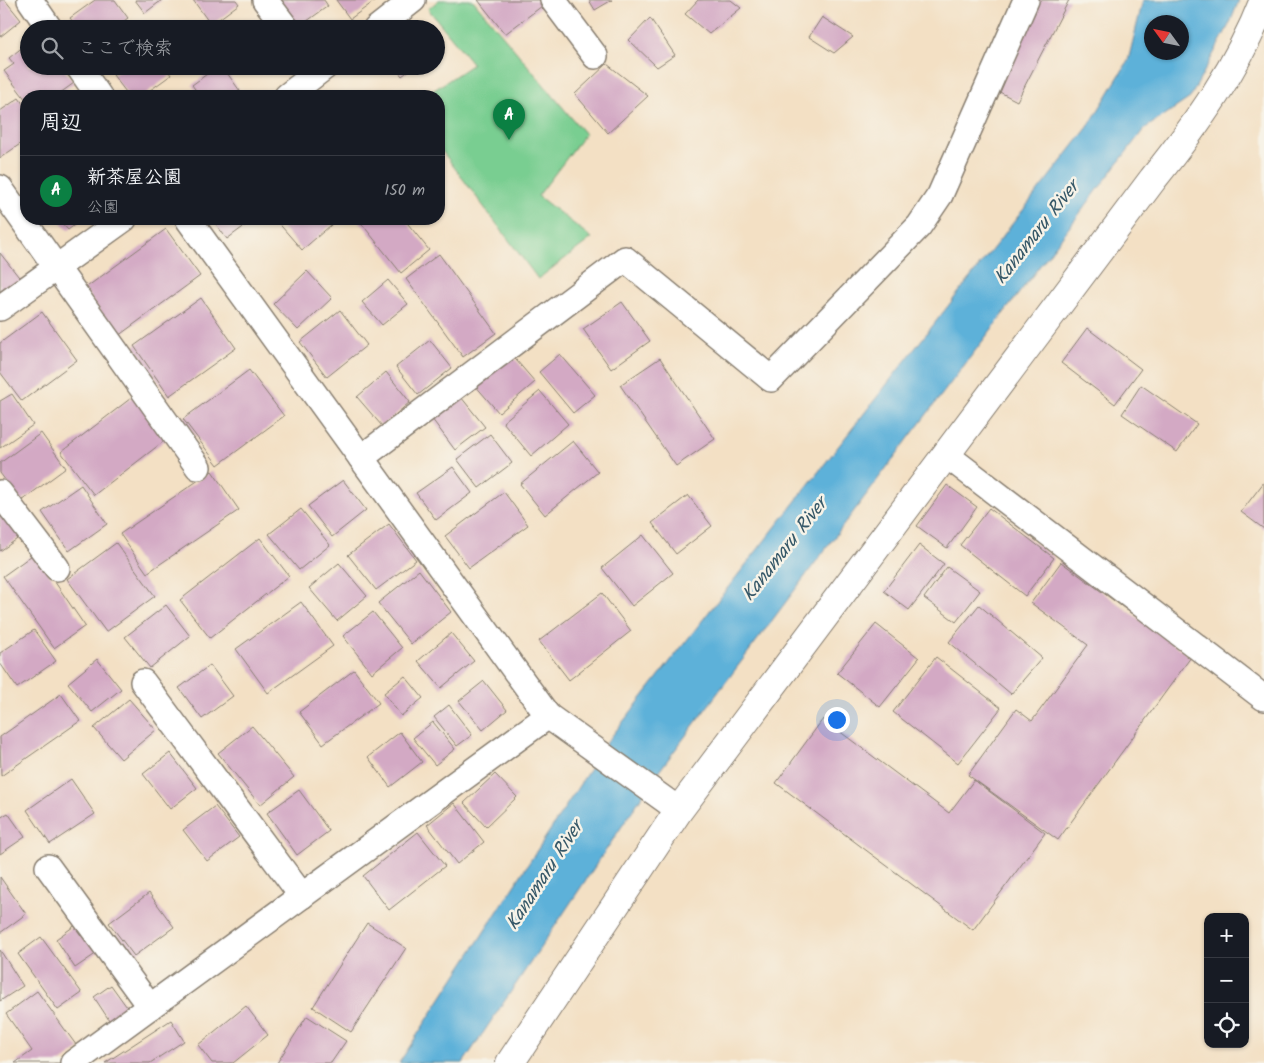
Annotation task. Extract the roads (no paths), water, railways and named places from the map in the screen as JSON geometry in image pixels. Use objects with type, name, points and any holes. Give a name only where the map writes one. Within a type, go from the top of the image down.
[{"type":"street","points":[[30,0],[44,20]]},
{"type":"street","points":[[266,0],[280,20]]},
{"type":"street","points":[[387,20],[413,0]]},
{"type":"street","points":[[553,0],[595,56]]},
{"type":"street","points":[[361,458],[624,259],[771,379],[919,226],[940,195],[1026,0]]},
{"type":"street","points":[[510,1063],[679,810],[945,454],[1195,126],[1228,76],[1264,0]]},
{"type":"street","points":[[84,75],[95,90]]},
{"type":"street","points":[[294,90],[312,75]]},
{"type":"street","points":[[0,188],[20,216]]},
{"type":"street","points":[[27,225],[198,467]]},
{"type":"street","points":[[0,308],[116,225]]},
{"type":"street","points":[[192,225],[548,716],[679,810]]},
{"type":"street","points":[[945,454],[1264,698]]},
{"type":"street","points":[[0,492],[56,568]]},
{"type":"street","points":[[143,682],[302,896]]},
{"type":"street","points":[[73,1063],[548,716]]},
{"type":"street","points":[[48,867],[150,1007]]},
{"type":"water","name":"Kanamaru River","points":[[1143,0],[1239,0],[1230,23],[1190,98],[1144,129],[908,439],[657,774],[463,1063],[399,1063],[608,741],[1088,127],[1128,61]]},
{"type":"place","name":"新茶屋公園","points":[[509,140]]}]
